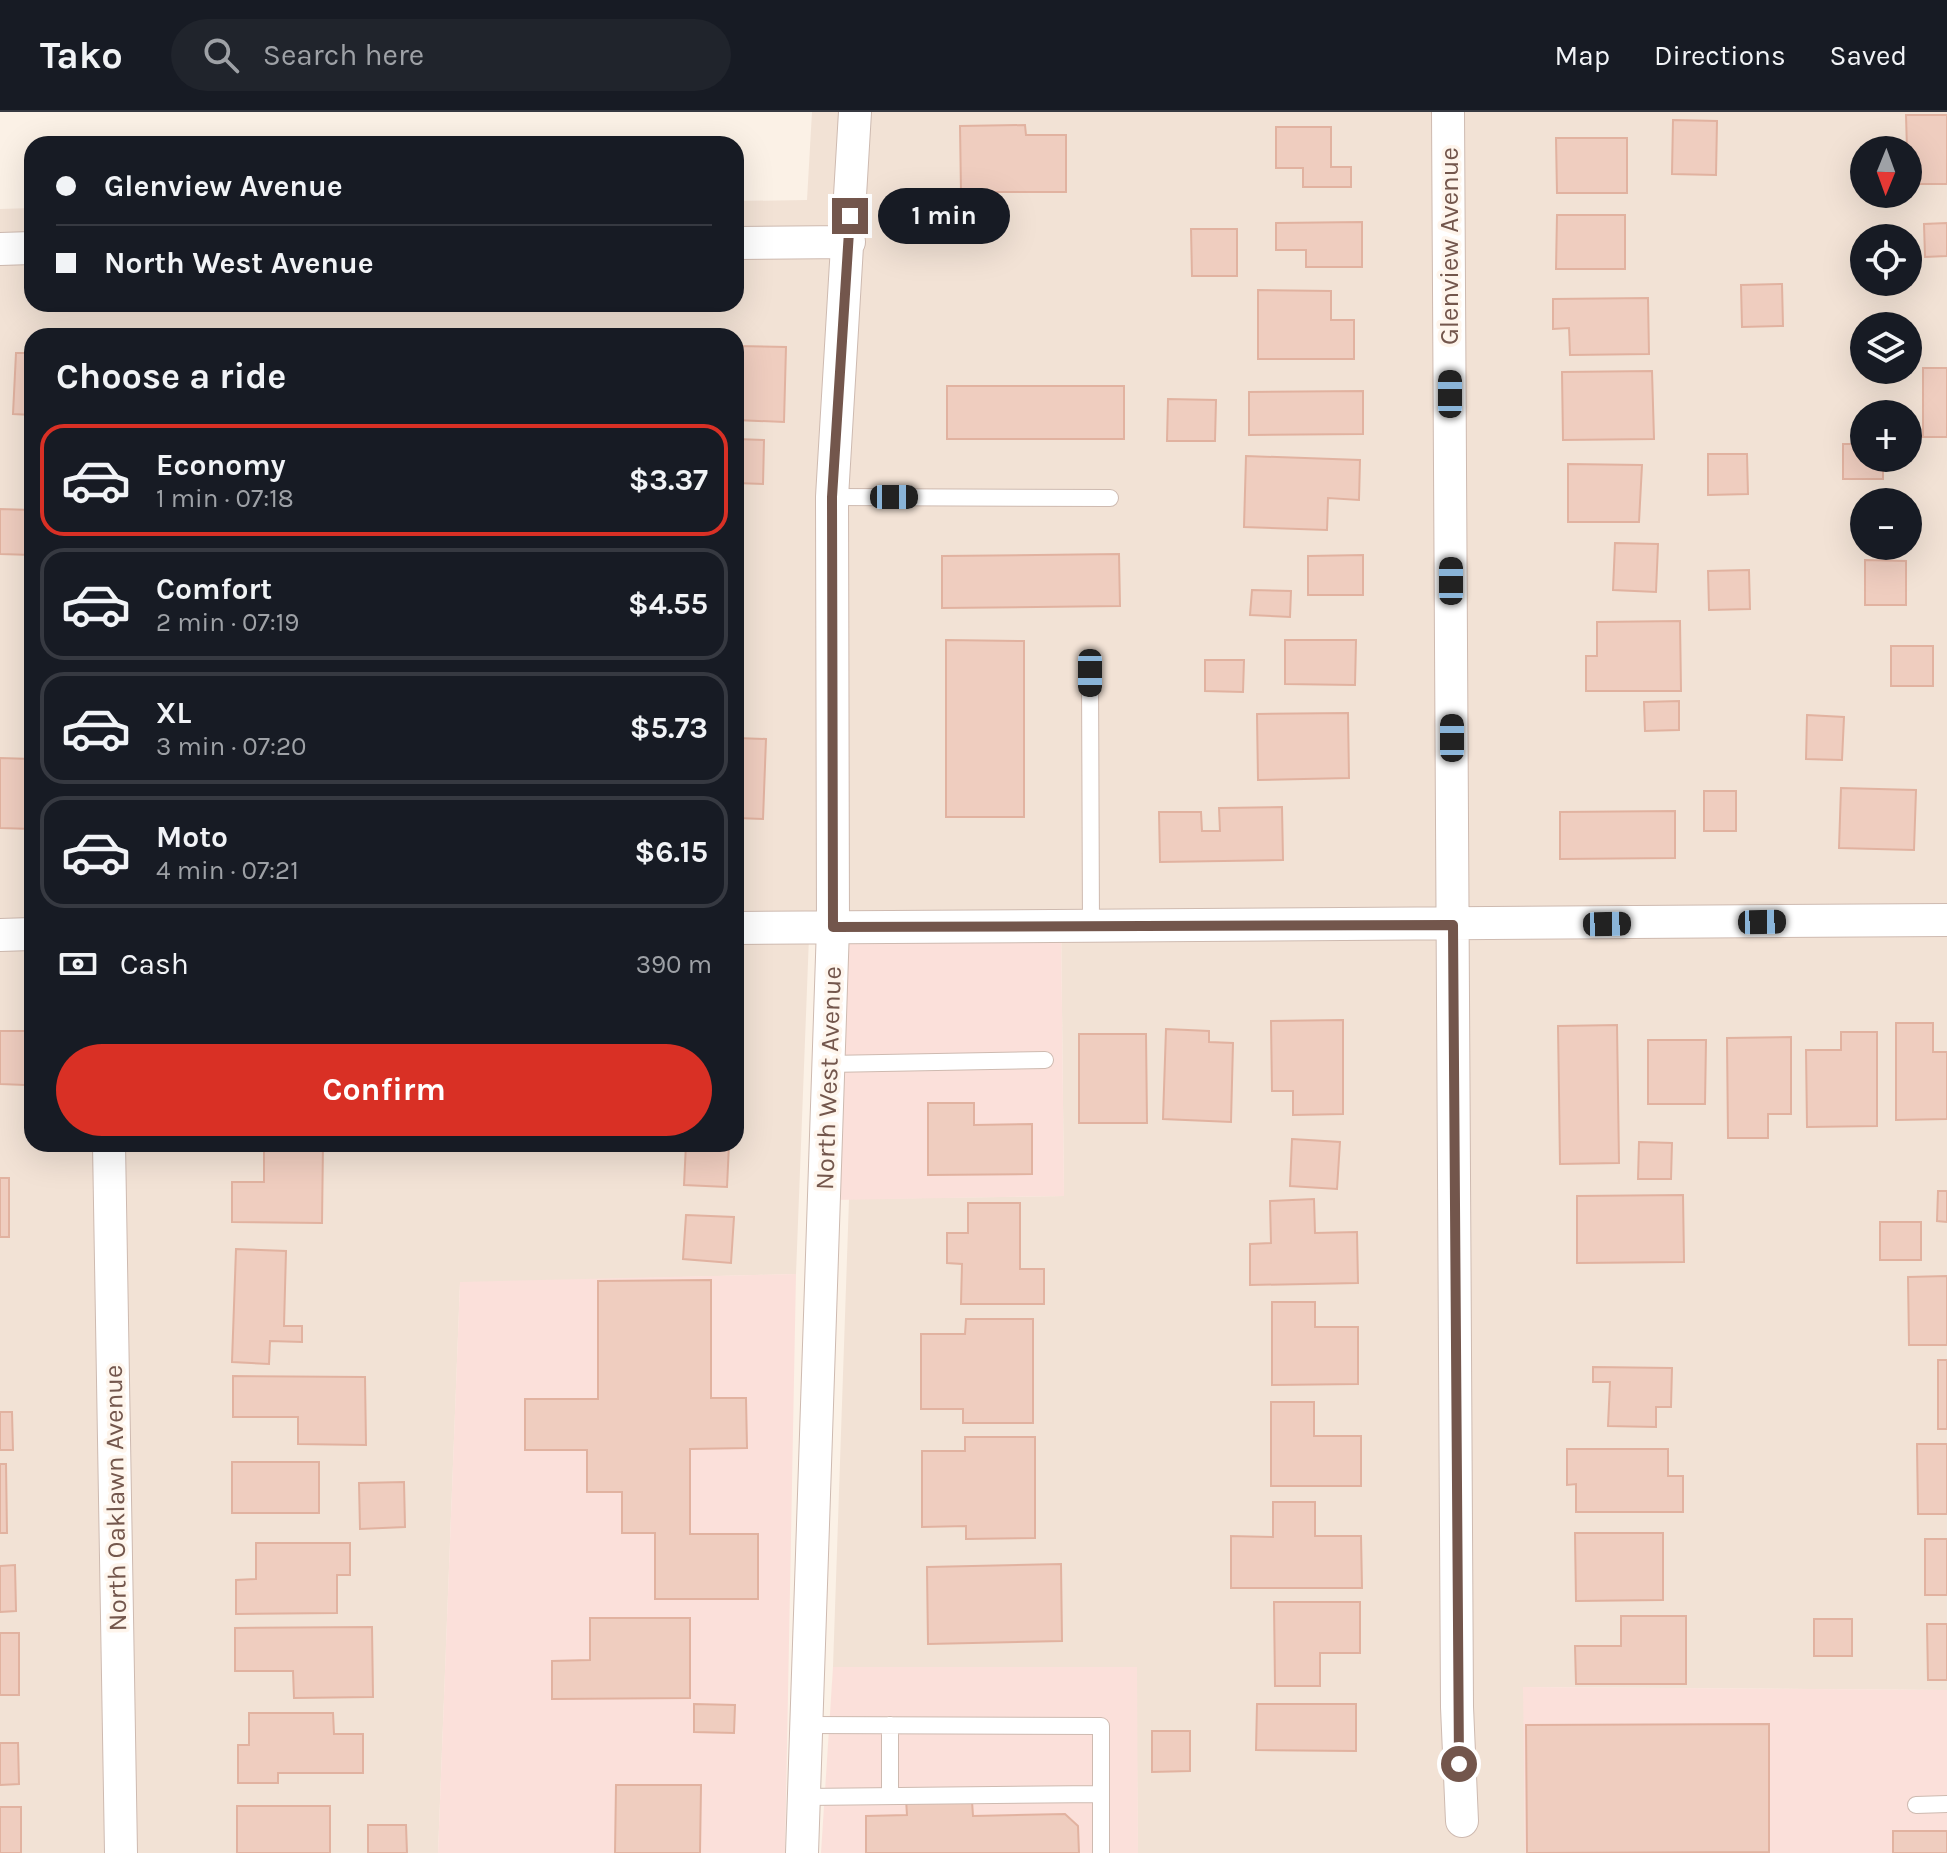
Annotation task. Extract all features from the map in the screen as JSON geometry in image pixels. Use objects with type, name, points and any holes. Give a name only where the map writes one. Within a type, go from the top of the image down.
[{"type":"street","name":"North West Avenue","points":[[802,1853],[833,927],[832,497],[855,112]]},
{"type":"street","name":"Glenview Avenue","points":[[1448,112],[1457,1691],[1462,1821]]},
{"type":"street","points":[[744,243],[849,242]]},
{"type":"street","points":[[0,249],[24,248]]},
{"type":"street","points":[[744,928],[1947,920]]},
{"type":"street","points":[[0,935],[24,934]]},
{"type":"street","name":"North Oaklawn Avenue","points":[[109,1152],[121,1853]]},
{"type":"lane","points":[[832,497],[1110,498]]},
{"type":"lane","points":[[1090,673],[1091,928]]},
{"type":"lane","points":[[828,1064],[1045,1060]]},
{"type":"lane","points":[[807,1725],[1101,1726],[1101,1853]]},
{"type":"lane","points":[[890,1725],[890,1796]]},
{"type":"lane","points":[[804,1797],[1101,1794]]},
{"type":"lane","points":[[1916,1805],[1947,1804]]},
{"type":"shaded area","points":[[812,112],[1947,112],[1947,1690],[1524,1687],[1525,1853],[1138,1853],[1136,1667],[833,1667],[849,1199],[1064,1196],[1061,915],[810,911],[796,1274],[460,1283],[438,1853],[0,1853],[0,209],[24,208],[24,312],[744,312],[744,201],[807,200]]},
{"type":"shaded area","points":[[840,912],[1061,915],[1064,1196],[832,1200]]},
{"type":"shaded area","points":[[796,1274],[785,1853],[438,1853],[460,1282]]},
{"type":"shaded area","points":[[833,1667],[1137,1667],[1138,1853],[821,1853]]},
{"type":"shaded area","points":[[1523,1687],[1947,1690],[1947,1853],[1525,1853]]},
{"type":"building","points":[[1906,115],[1947,115],[1947,184],[1922,184],[1922,136],[1907,136]]},
{"type":"building","points":[[1673,120],[1717,121],[1716,175],[1672,174]]},
{"type":"building","points":[[1025,125],[1026,135],[1066,135],[1066,192],[961,192],[960,126]]},
{"type":"building","points":[[1276,127],[1331,127],[1331,167],[1351,167],[1351,187],[1303,187],[1303,168],[1276,168]]},
{"type":"building","points":[[1556,138],[1627,138],[1627,193],[1557,193]]},
{"type":"building","points":[[1557,215],[1625,215],[1625,269],[1556,269]]},
{"type":"building","points":[[1362,222],[1362,267],[1306,267],[1306,250],[1276,250],[1276,223]]},
{"type":"building","points":[[1947,223],[1947,256],[1925,257],[1924,224]]},
{"type":"building","points":[[1191,229],[1237,229],[1237,276],[1192,276]]},
{"type":"building","points":[[1782,284],[1783,326],[1742,327],[1741,285]]},
{"type":"building","points":[[1258,290],[1331,291],[1331,320],[1354,320],[1354,359],[1258,359]]},
{"type":"building","points":[[1648,298],[1649,354],[1570,355],[1569,328],[1553,329],[1553,299]]},
{"type":"building","points":[[744,346],[786,347],[784,422],[744,420]]},
{"type":"building","points":[[16,353],[24,353],[24,415],[13,414]]},
{"type":"building","points":[[1923,368],[1947,368],[1947,437],[1923,437]]},
{"type":"building","points":[[1652,371],[1654,439],[1563,440],[1562,372]]},
{"type":"building","points":[[947,386],[1124,386],[1124,439],[947,439]]},
{"type":"building","points":[[1363,391],[1363,434],[1249,435],[1249,392]]},
{"type":"building","points":[[1168,399],[1216,400],[1215,441],[1167,441]]},
{"type":"building","points":[[744,439],[764,440],[763,484],[744,483]]},
{"type":"building","points":[[1843,444],[1850,444],[1850,472],[1883,472],[1883,479],[1843,479]]},
{"type":"building","points":[[1708,454],[1747,454],[1748,494],[1708,495]]},
{"type":"building","points":[[1246,456],[1360,460],[1359,500],[1328,498],[1327,530],[1244,527]]},
{"type":"building","points":[[1568,464],[1642,465],[1639,522],[1568,522]]},
{"type":"building","points":[[0,509],[24,510],[24,555],[0,554]]},
{"type":"building","points":[[1615,543],[1658,544],[1656,592],[1613,590]]},
{"type":"building","points":[[1119,554],[1120,606],[942,608],[942,556]]},
{"type":"building","points":[[1363,555],[1363,595],[1308,595],[1308,556]]},
{"type":"building","points":[[1865,560],[1906,561],[1906,605],[1865,605]]},
{"type":"building","points":[[1749,570],[1750,609],[1709,610],[1708,571]]},
{"type":"building","points":[[1252,590],[1291,591],[1290,617],[1250,615]]},
{"type":"building","points":[[1680,621],[1681,691],[1586,691],[1586,656],[1597,656],[1597,622]]},
{"type":"building","points":[[946,640],[1024,641],[1024,817],[946,817]]},
{"type":"building","points":[[1285,640],[1356,640],[1355,685],[1285,684]]},
{"type":"building","points":[[1891,646],[1933,646],[1933,686],[1891,686]]},
{"type":"building","points":[[1205,660],[1244,660],[1243,692],[1205,691]]},
{"type":"building","points":[[1679,701],[1679,730],[1645,731],[1644,702]]},
{"type":"building","points":[[1348,713],[1349,778],[1258,780],[1257,714]]},
{"type":"building","points":[[1807,715],[1844,717],[1842,760],[1806,759]]},
{"type":"building","points":[[744,738],[766,739],[763,819],[744,818]]},
{"type":"building","points":[[0,758],[24,759],[24,829],[0,828]]},
{"type":"building","points":[[1841,788],[1916,790],[1914,850],[1839,848]]},
{"type":"building","points":[[1704,791],[1736,791],[1736,831],[1704,831]]},
{"type":"building","points":[[1282,807],[1283,860],[1160,862],[1159,812],[1201,812],[1202,831],[1220,831],[1219,808]]},
{"type":"building","points":[[1675,811],[1675,858],[1560,859],[1560,812]]},
{"type":"building","points":[[1343,1020],[1343,1114],[1293,1115],[1293,1091],[1272,1091],[1271,1021]]},
{"type":"building","points":[[1896,1023],[1933,1023],[1933,1052],[1947,1052],[1947,1119],[1896,1120]]},
{"type":"building","points":[[1617,1025],[1619,1163],[1560,1164],[1558,1026]]},
{"type":"building","points":[[1166,1029],[1209,1031],[1209,1042],[1233,1043],[1231,1122],[1163,1119]]},
{"type":"building","points":[[0,1031],[24,1031],[24,1085],[0,1084]]},
{"type":"building","points":[[1841,1032],[1877,1032],[1877,1126],[1807,1127],[1806,1050],[1841,1050]]},
{"type":"building","points":[[1079,1034],[1146,1034],[1147,1123],[1079,1123]]},
{"type":"building","points":[[1791,1037],[1791,1114],[1768,1114],[1768,1138],[1728,1138],[1727,1038]]},
{"type":"building","points":[[1648,1040],[1706,1040],[1705,1104],[1648,1104]]},
{"type":"building","points":[[928,1103],[974,1103],[974,1125],[1032,1124],[1032,1174],[928,1175]]},
{"type":"building","points":[[1292,1139],[1340,1142],[1337,1189],[1290,1186]]},
{"type":"building","points":[[1639,1142],[1672,1143],[1671,1179],[1638,1179]]},
{"type":"building","points":[[264,1152],[323,1152],[322,1223],[232,1222],[232,1182],[264,1182]]},
{"type":"building","points":[[686,1152],[729,1152],[727,1187],[684,1185]]},
{"type":"building","points":[[0,1178],[9,1178],[9,1237],[0,1237]]},
{"type":"building","points":[[1938,1191],[1947,1191],[1947,1222],[1937,1221]]},
{"type":"building","points":[[1683,1195],[1684,1262],[1577,1263],[1577,1196]]},
{"type":"building","points":[[1314,1199],[1315,1233],[1357,1232],[1358,1283],[1250,1285],[1250,1244],[1271,1243],[1270,1201]]},
{"type":"building","points":[[968,1203],[1020,1203],[1020,1269],[1044,1269],[1044,1304],[961,1304],[962,1264],[947,1263],[947,1233],[968,1233]]},
{"type":"building","points":[[686,1215],[734,1217],[731,1263],[683,1259]]},
{"type":"building","points":[[1880,1222],[1921,1222],[1921,1260],[1880,1260]]},
{"type":"building","points":[[236,1249],[286,1251],[284,1326],[302,1326],[302,1342],[270,1341],[269,1364],[232,1362]]},
{"type":"building","points":[[1947,1276],[1947,1345],[1909,1345],[1908,1277]]},
{"type":"building","points":[[711,1280],[711,1398],[746,1398],[747,1448],[690,1449],[690,1534],[758,1534],[758,1599],[655,1599],[655,1533],[622,1533],[622,1492],[587,1492],[587,1450],[525,1450],[525,1399],[598,1399],[598,1281]]},
{"type":"building","points":[[1272,1302],[1315,1302],[1315,1327],[1358,1327],[1358,1384],[1272,1385]]},
{"type":"building","points":[[966,1319],[1033,1319],[1033,1423],[963,1423],[963,1409],[921,1409],[921,1334],[965,1334]]},
{"type":"building","points":[[1938,1360],[1947,1360],[1947,1429],[1938,1429]]},
{"type":"building","points":[[1593,1367],[1672,1368],[1671,1407],[1656,1407],[1656,1427],[1608,1426],[1610,1382],[1593,1382]]},
{"type":"building","points":[[233,1376],[365,1377],[366,1445],[298,1444],[298,1417],[233,1417]]},
{"type":"building","points":[[1271,1402],[1314,1402],[1314,1436],[1361,1436],[1361,1486],[1271,1486]]},
{"type":"building","points":[[0,1412],[12,1412],[13,1450],[0,1450]]},
{"type":"building","points":[[965,1437],[1035,1437],[1035,1538],[966,1539],[966,1526],[922,1527],[922,1451],[965,1451]]},
{"type":"building","points":[[1917,1444],[1947,1444],[1947,1514],[1918,1514]]},
{"type":"building","points":[[1567,1449],[1668,1449],[1668,1476],[1683,1476],[1683,1512],[1576,1512],[1576,1484],[1567,1485]]},
{"type":"building","points":[[232,1462],[319,1462],[319,1513],[232,1513]]},
{"type":"building","points":[[0,1464],[6,1464],[7,1533],[0,1533]]},
{"type":"building","points":[[404,1482],[405,1527],[360,1529],[359,1483]]},
{"type":"building","points":[[1273,1502],[1315,1502],[1315,1536],[1361,1536],[1362,1588],[1231,1588],[1231,1536],[1273,1537]]},
{"type":"building","points":[[1575,1533],[1663,1533],[1663,1600],[1576,1601]]},
{"type":"building","points":[[1925,1539],[1947,1539],[1947,1595],[1925,1595]]},
{"type":"building","points":[[256,1543],[350,1543],[350,1575],[337,1575],[337,1613],[236,1614],[236,1580],[256,1579]]},
{"type":"building","points":[[1061,1564],[1062,1641],[928,1644],[927,1567]]},
{"type":"building","points":[[15,1565],[16,1611],[0,1612],[0,1566]]},
{"type":"building","points":[[1274,1602],[1360,1602],[1360,1653],[1320,1653],[1320,1686],[1275,1686]]},
{"type":"building","points":[[1621,1616],[1686,1616],[1686,1684],[1576,1684],[1575,1646],[1621,1646]]},
{"type":"building","points":[[590,1618],[690,1618],[690,1698],[552,1699],[552,1661],[590,1660]]},
{"type":"building","points":[[1814,1619],[1852,1619],[1852,1656],[1814,1656]]},
{"type":"building","points":[[1927,1624],[1947,1624],[1947,1680],[1928,1680]]},
{"type":"building","points":[[372,1627],[373,1697],[294,1698],[293,1671],[235,1671],[235,1628]]},
{"type":"building","points":[[0,1633],[19,1633],[19,1695],[0,1695]]},
{"type":"building","points":[[694,1704],[735,1705],[734,1733],[694,1732]]},
{"type":"building","points":[[1257,1704],[1356,1704],[1356,1751],[1256,1750]]},
{"type":"building","points":[[249,1713],[333,1713],[334,1734],[363,1734],[363,1773],[278,1773],[278,1783],[238,1783],[238,1745],[249,1745]]},
{"type":"building","points":[[1769,1724],[1769,1852],[1527,1853],[1526,1725]]},
{"type":"building","points":[[1152,1731],[1190,1731],[1190,1771],[1152,1772]]},
{"type":"building","points":[[0,1743],[18,1743],[19,1784],[0,1785]]},
{"type":"building","points":[[616,1785],[701,1785],[700,1853],[615,1853]]},
{"type":"building","points":[[906,1799],[972,1801],[973,1816],[1065,1814],[1078,1826],[1079,1853],[866,1853],[866,1816],[907,1815]]},
{"type":"building","points":[[237,1806],[330,1806],[330,1853],[237,1853]]},
{"type":"building","points":[[0,1807],[21,1807],[21,1853],[0,1853]]},
{"type":"building","points":[[368,1825],[406,1825],[407,1853],[368,1853]]},
{"type":"building","points":[[1893,1831],[1947,1831],[1947,1853],[1893,1853]]},
{"type":"route","points":[[850,216],[832,497],[833,927],[1453,925],[1459,1764]]}]
